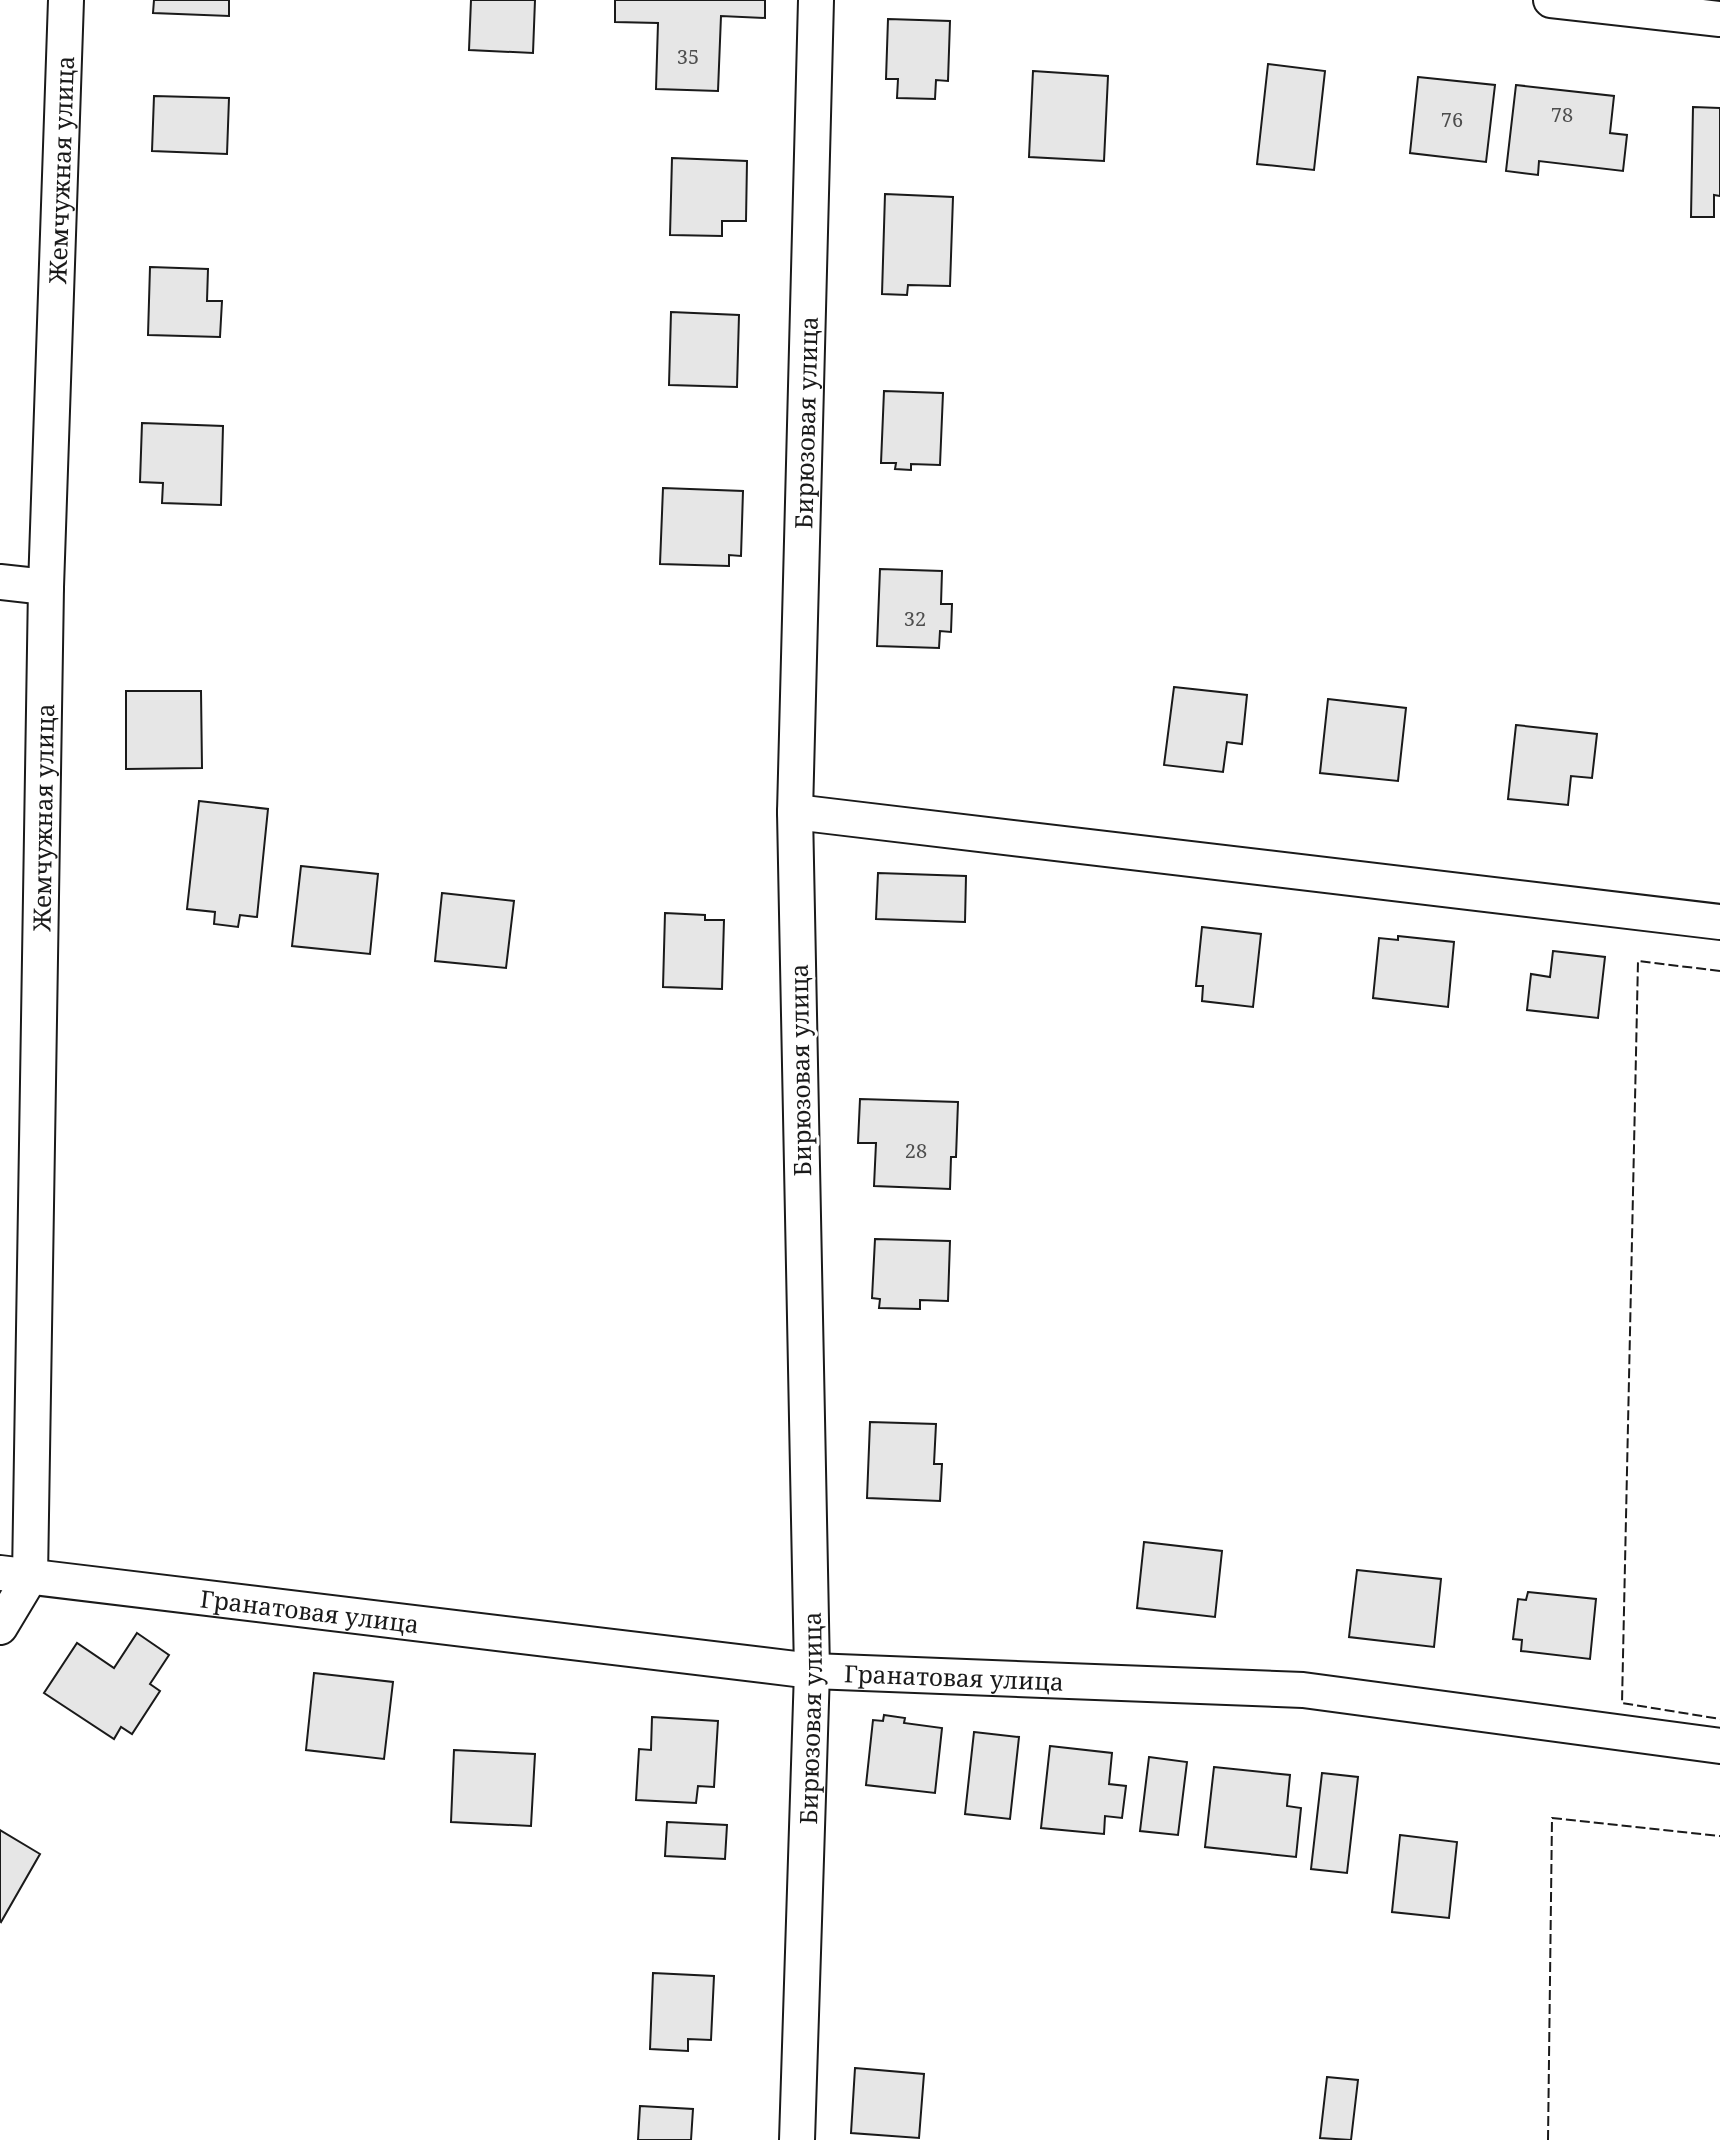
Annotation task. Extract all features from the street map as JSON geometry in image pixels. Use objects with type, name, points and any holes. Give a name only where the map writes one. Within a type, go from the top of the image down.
[{"type":"street","name":"Жемчужная улица","points":[[15,1575],[66,0]]},
{"type":"street","name":"Бирюзовая улица","points":[[797,2140],[812,1671],[795,812],[816,0]]},
{"type":"street","points":[[1551,0],[1720,19]]},
{"type":"street","points":[[0,582],[46,587]]},
{"type":"street","points":[[795,812],[1720,922]]},
{"type":"street","points":[[0,1627],[15,1575]]},
{"type":"street","name":"Гранатовая улица","points":[[15,1575],[812,1671],[1303,1690],[1720,1746]]},
{"type":"building","points":[[154,0],[229,0],[229,16],[153,13]]},
{"type":"building","points":[[471,0],[535,0],[533,53],[469,50]]},
{"type":"building","points":[[615,0],[765,0],[765,18],[721,16],[718,91],[656,89],[658,23],[615,22]]},
{"type":"building","points":[[888,19],[950,21],[948,81],[936,80],[935,99],[897,98],[898,79],[886,79]]},
{"type":"building","points":[[1268,64],[1325,71],[1314,170],[1257,164]]},
{"type":"building","points":[[1033,71],[1108,76],[1104,161],[1029,157]]},
{"type":"building","points":[[1418,77],[1495,85],[1486,162],[1410,153]]},
{"type":"building","points":[[1516,85],[1614,96],[1610,133],[1627,135],[1623,171],[1539,161],[1538,175],[1506,171]]},
{"type":"building","points":[[154,96],[229,98],[227,154],[152,151]]},
{"type":"building","points":[[1693,107],[1720,108],[1720,196],[1714,195],[1714,217],[1691,217]]},
{"type":"building","points":[[672,158],[747,161],[746,221],[722,221],[722,236],[670,235]]},
{"type":"building","points":[[885,194],[953,197],[950,286],[908,285],[907,295],[882,294]]},
{"type":"building","points":[[150,267],[208,269],[207,301],[222,301],[220,337],[148,335]]},
{"type":"building","points":[[671,312],[739,315],[737,387],[669,385]]},
{"type":"building","points":[[884,391],[943,393],[940,465],[911,464],[911,470],[895,469],[896,463],[881,463]]},
{"type":"building","points":[[142,423],[223,426],[221,505],[162,503],[163,483],[140,482]]},
{"type":"building","points":[[663,488],[743,491],[741,556],[729,555],[729,566],[660,564]]},
{"type":"building","points":[[880,569],[942,571],[941,604],[952,604],[951,632],[940,631],[939,648],[877,646]]},
{"type":"building","points":[[1174,687],[1247,695],[1242,744],[1227,742],[1223,772],[1164,765]]},
{"type":"building","points":[[126,691],[201,691],[202,768],[126,769]]},
{"type":"building","points":[[1328,699],[1406,708],[1398,781],[1320,773]]},
{"type":"building","points":[[1516,725],[1597,734],[1592,778],[1571,776],[1568,805],[1508,799]]},
{"type":"building","points":[[199,801],[268,809],[257,917],[240,915],[238,927],[214,924],[215,912],[187,909]]},
{"type":"building","points":[[301,866],[378,874],[370,954],[292,946]]},
{"type":"building","points":[[878,873],[966,876],[965,922],[876,919]]},
{"type":"building","points":[[442,893],[514,901],[506,968],[435,961]]},
{"type":"building","points":[[665,913],[705,915],[705,920],[724,920],[722,989],[663,987]]},
{"type":"building","points":[[1202,927],[1261,934],[1253,1007],[1202,1001],[1203,986],[1196,986]]},
{"type":"building","points":[[1398,936],[1454,942],[1448,1007],[1373,998],[1379,938],[1398,940]]},
{"type":"building","points":[[1553,951],[1605,957],[1598,1018],[1527,1010],[1531,974],[1550,977]]},
{"type":"building","points":[[860,1099],[958,1102],[956,1157],[951,1157],[950,1189],[874,1186],[876,1143],[858,1143]]},
{"type":"building","points":[[875,1239],[950,1241],[948,1301],[920,1300],[920,1309],[879,1308],[880,1299],[872,1298]]},
{"type":"building","points":[[870,1422],[936,1424],[934,1464],[942,1464],[940,1501],[867,1498]]},
{"type":"building","points":[[1144,1542],[1222,1551],[1215,1617],[1137,1608]]},
{"type":"building","points":[[1357,1570],[1441,1579],[1434,1647],[1349,1637]]},
{"type":"building","points":[[1528,1592],[1596,1599],[1590,1659],[1521,1651],[1522,1640],[1513,1639],[1518,1599],[1526,1600]]},
{"type":"building","points":[[137,1633],[169,1655],[150,1684],[160,1691],[132,1734],[121,1727],[114,1739],[44,1693],[77,1643],[114,1668]]},
{"type":"building","points":[[314,1673],[393,1682],[384,1759],[306,1750]]},
{"type":"building","points":[[884,1715],[905,1718],[904,1723],[942,1728],[935,1793],[866,1785],[873,1720],[883,1721]]},
{"type":"building","points":[[652,1717],[718,1721],[714,1787],[698,1786],[696,1803],[636,1800],[639,1749],[651,1750]]},
{"type":"building","points":[[974,1732],[1019,1737],[1010,1819],[965,1814]]},
{"type":"building","points":[[1050,1746],[1112,1753],[1109,1784],[1126,1786],[1122,1818],[1105,1816],[1104,1834],[1041,1828]]},
{"type":"building","points":[[454,1750],[535,1754],[531,1826],[451,1822]]},
{"type":"building","points":[[1149,1757],[1187,1762],[1178,1835],[1140,1831]]},
{"type":"building","points":[[1214,1767],[1290,1775],[1287,1806],[1301,1808],[1296,1857],[1205,1847]]},
{"type":"building","points":[[1322,1773],[1358,1777],[1347,1873],[1311,1869]]},
{"type":"building","points":[[667,1822],[727,1825],[725,1859],[665,1856]]},
{"type":"building","points":[[0,1830],[40,1854],[1,1922],[0,1921]]},
{"type":"building","points":[[1400,1835],[1457,1842],[1449,1918],[1392,1912]]},
{"type":"building","points":[[653,1973],[714,1976],[711,2040],[688,2039],[688,2051],[650,2049]]},
{"type":"building","points":[[855,2068],[924,2074],[919,2138],[851,2133]]},
{"type":"building","points":[[1327,2077],[1358,2080],[1351,2140],[1320,2138]]},
{"type":"building","points":[[640,2106],[693,2109],[691,2140],[638,2140]]},
{"type":"fence","points":[[1720,971],[1638,961],[1622,1703],[1720,1719]]},
{"type":"fence","points":[[1548,2140],[1552,1818],[1720,1836]]}]
